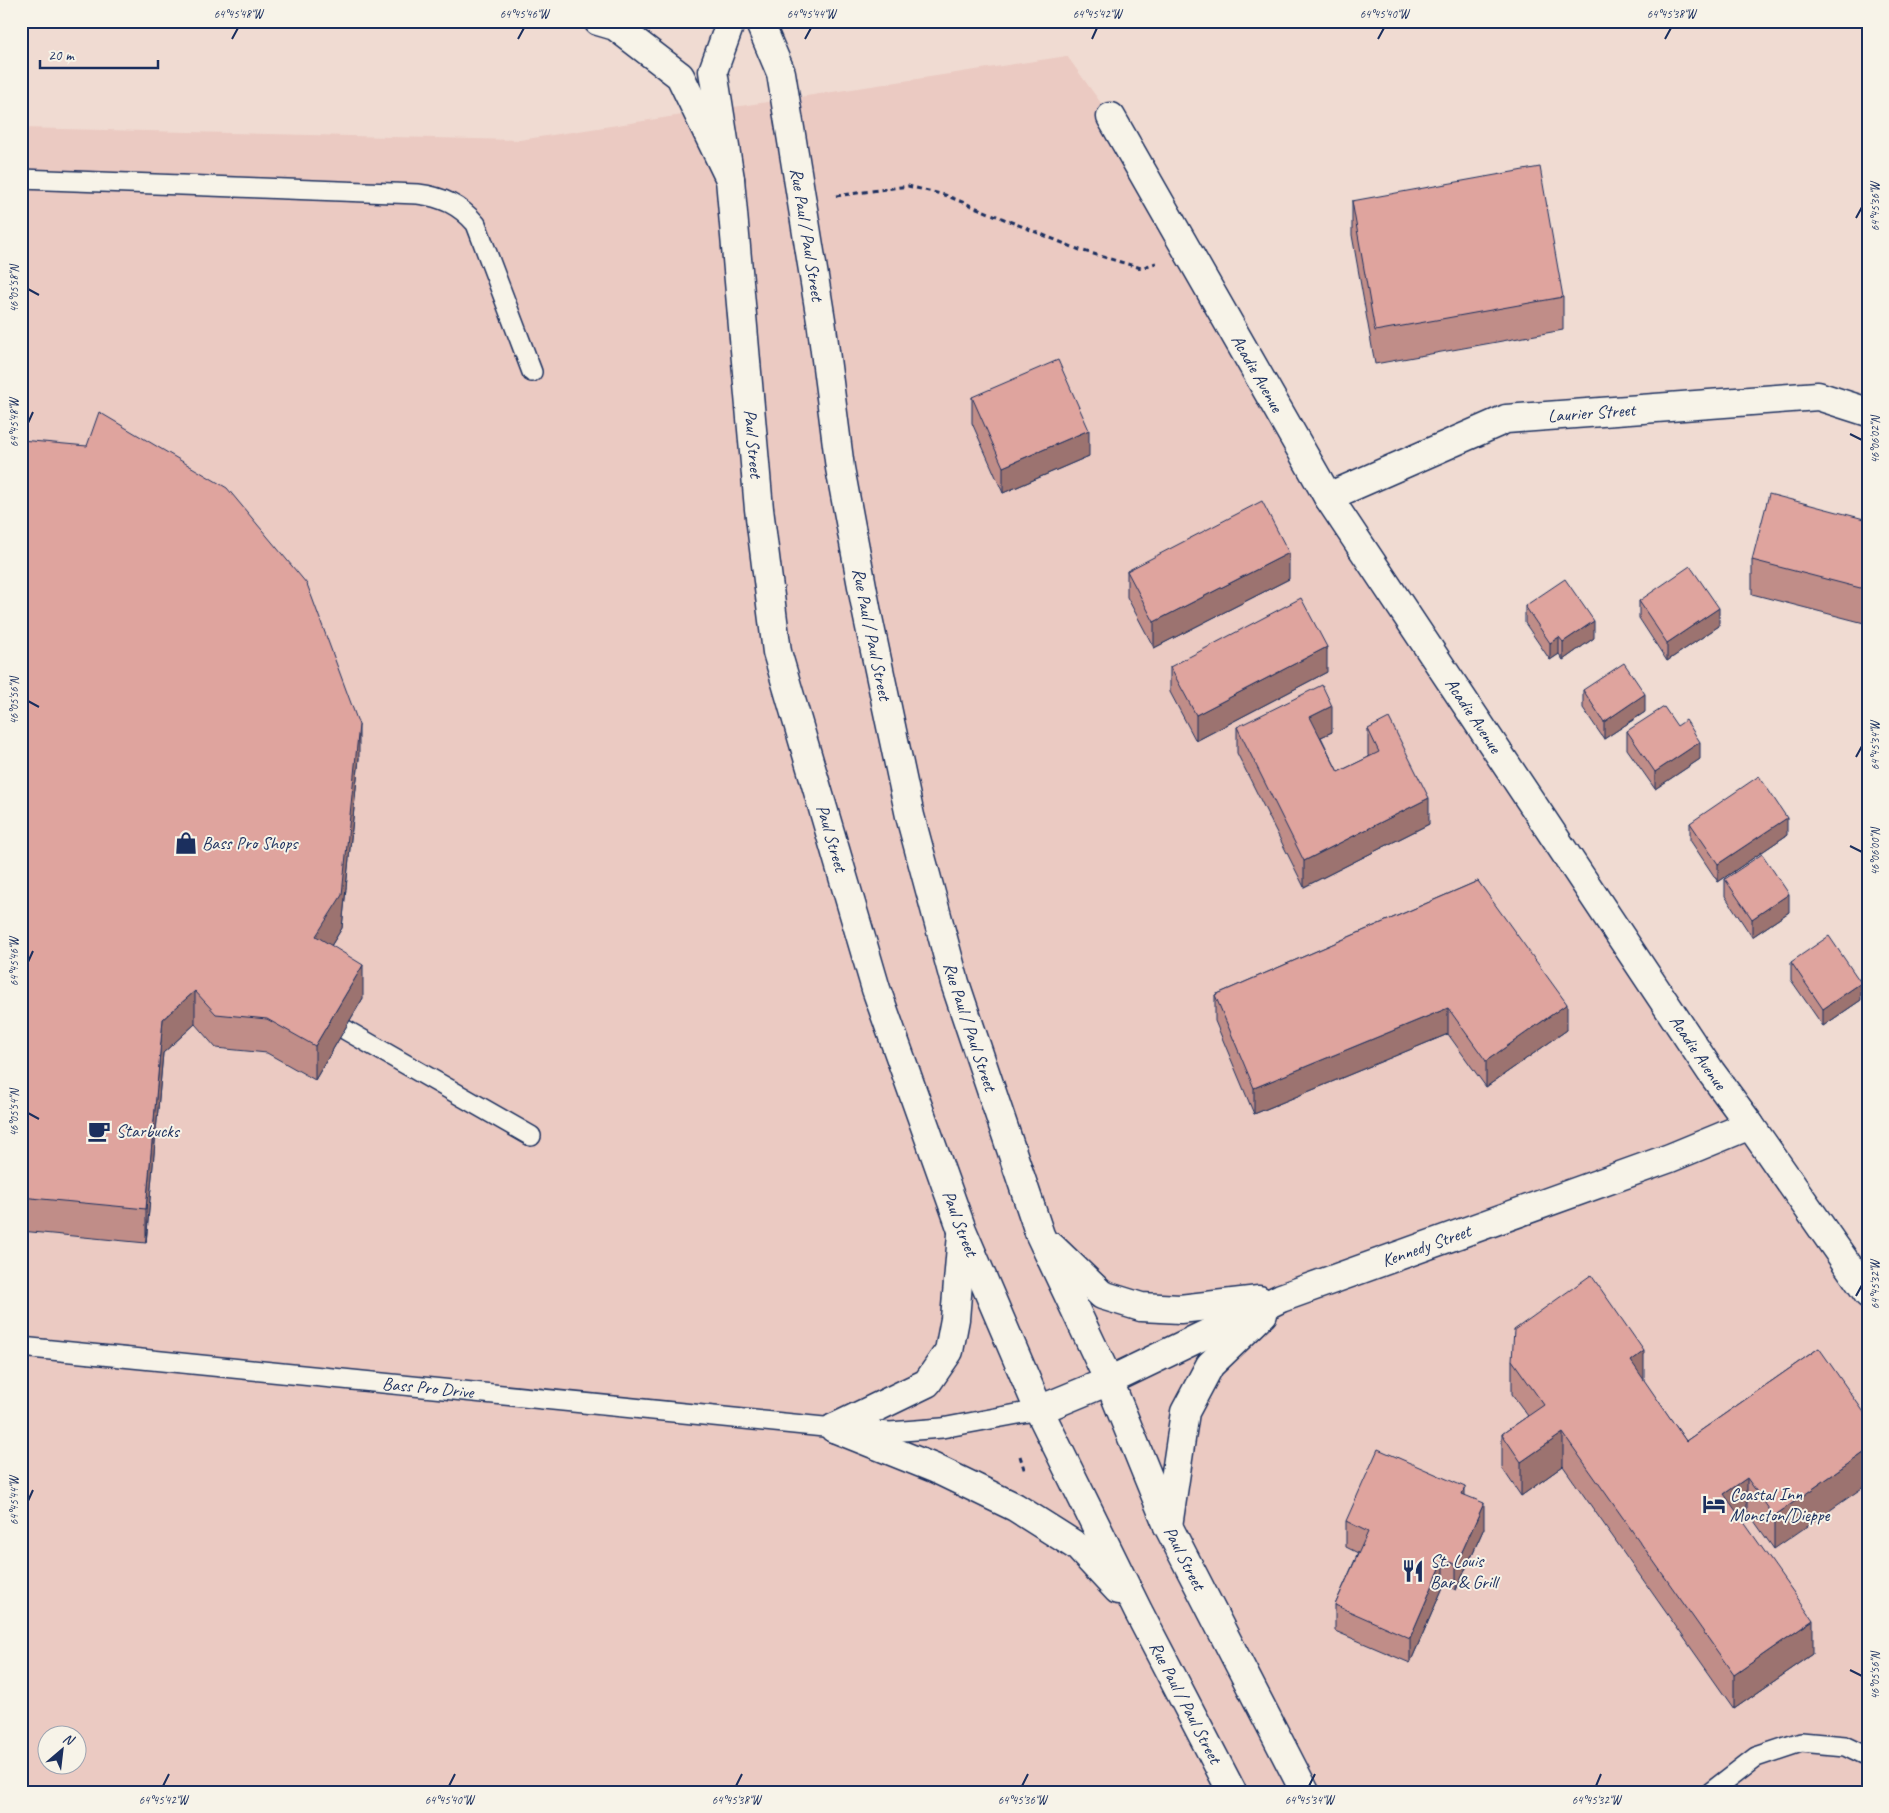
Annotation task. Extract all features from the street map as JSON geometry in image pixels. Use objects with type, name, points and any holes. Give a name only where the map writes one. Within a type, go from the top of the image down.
[{"type":"main road","points":[[598,21],[615,26],[680,76],[730,179]]},
{"type":"main road","name":"Paul Street","points":[[731,21],[713,71],[730,179],[760,510],[777,652],[876,990],[962,1230],[1039,1410],[1138,1611]]},
{"type":"main road","name":"Rue Paul / Paul Street","points":[[758,21],[781,73],[821,320],[840,468],[867,613],[910,816],[955,983],[1040,1235]]},
{"type":"main road","name":"Acadie Avenue","points":[[1110,117],[1328,497],[1711,1072],[1868,1294]]},
{"type":"main road","name":"Laurier Street","points":[[1328,497],[1506,419],[1818,396],[1868,412]]},
{"type":"main road","name":"Kennedy Street","points":[[1039,1410],[1109,1381],[1281,1298],[1670,1158],[1750,1125]]},
{"type":"main road","points":[[834,1428],[927,1383],[950,1351],[955,1319],[962,1230]]},
{"type":"main road","points":[[1040,1235],[1102,1295],[1141,1307],[1180,1309],[1281,1298]]},
{"type":"main road","name":"Paul Street","points":[[1040,1235],[1109,1381],[1168,1526],[1305,1792]]},
{"type":"main road","points":[[1168,1526],[1185,1412],[1210,1365],[1281,1298]]},
{"type":"main road","points":[[834,1428],[934,1468],[1015,1507],[1078,1547],[1138,1611]]},
{"type":"main road","name":"Rue Paul / Paul Street","points":[[1138,1611],[1232,1792]]},
{"type":"lane","points":[[21,179],[436,196],[452,203],[466,213],[476,224],[532,372]]},
{"type":"lane","points":[[344,1029],[531,1136]]},
{"type":"lane","name":"Bass Pro Drive","points":[[21,1347],[890,1432],[942,1428],[1039,1410]]},
{"type":"lane","points":[[1712,1792],[1756,1757],[1800,1742],[1845,1746],[1868,1757]]},
{"type":"path","points":[[835,196],[908,186],[946,195],[1080,250],[1141,268],[1189,254]]},
{"type":"shaded area","points":[[1067,56],[1111,117],[1328,497],[1868,1294],[1868,1792],[21,1792],[21,128],[520,140]]},
{"type":"building","points":[[1540,167],[1563,297],[1375,331],[1352,201]]},
{"type":"building","points":[[1058,360],[1089,430],[1003,467],[972,397]]},
{"type":"building","name":"Bass Pro Shops","points":[[99,412],[227,488],[307,584],[359,725],[342,895],[316,936],[363,965],[315,1046],[267,1019],[216,1014],[195,991],[163,1019],[146,1209],[21,1197],[21,440],[87,446]]},
{"type":"building","points":[[1769,494],[1868,520],[1868,590],[1752,560]]},
{"type":"building","points":[[1262,501],[1289,553],[1154,622],[1127,571]]},
{"type":"building","points":[[1690,566],[1719,608],[1667,643],[1639,601]]},
{"type":"building","points":[[1565,579],[1594,621],[1563,642],[1559,637],[1550,643],[1525,606]]},
{"type":"building","points":[[1301,598],[1327,647],[1196,715],[1170,667]]},
{"type":"building","points":[[1624,663],[1645,694],[1604,722],[1583,690]]},
{"type":"building","points":[[1322,685],[1332,706],[1310,717],[1338,772],[1379,752],[1368,729],[1389,718],[1429,798],[1304,861],[1237,727]]},
{"type":"building","points":[[1664,707],[1677,726],[1686,720],[1700,742],[1655,772],[1627,731]]},
{"type":"building","points":[[1759,776],[1787,818],[1718,864],[1690,823]]},
{"type":"building","points":[[1762,854],[1789,894],[1752,919],[1725,879]]},
{"type":"building","points":[[1478,881],[1567,1004],[1486,1061],[1448,1008],[1254,1088],[1215,995]]},
{"type":"building","points":[[1829,936],[1861,983],[1823,1009],[1791,962]]},
{"type":"building","name":"Coastal Inn Moncton/Dieppe","points":[[1591,1275],[1644,1351],[1631,1361],[1686,1441],[1819,1348],[1868,1418],[1868,1450],[1774,1516],[1747,1478],[1724,1494],[1813,1620],[1734,1675],[1563,1433],[1521,1462],[1502,1434],[1544,1405],[1512,1360],[1514,1330]]},
{"type":"building","name":"St. Louis Bar & Grill","points":[[1378,1449],[1465,1487],[1462,1494],[1484,1503],[1456,1565],[1444,1559],[1410,1638],[1335,1605],[1368,1532],[1346,1521]]},
{"type":"place","name":"Bass Pro Shops","points":[[186,843]]},
{"type":"place","name":"Starbucks","points":[[99,1131]]},
{"type":"place","name":"Coastal Inn Moncton/Dieppe","points":[[1714,1504]]},
{"type":"place","name":"St. Louis Bar & Grill","points":[[1413,1571]]}]
